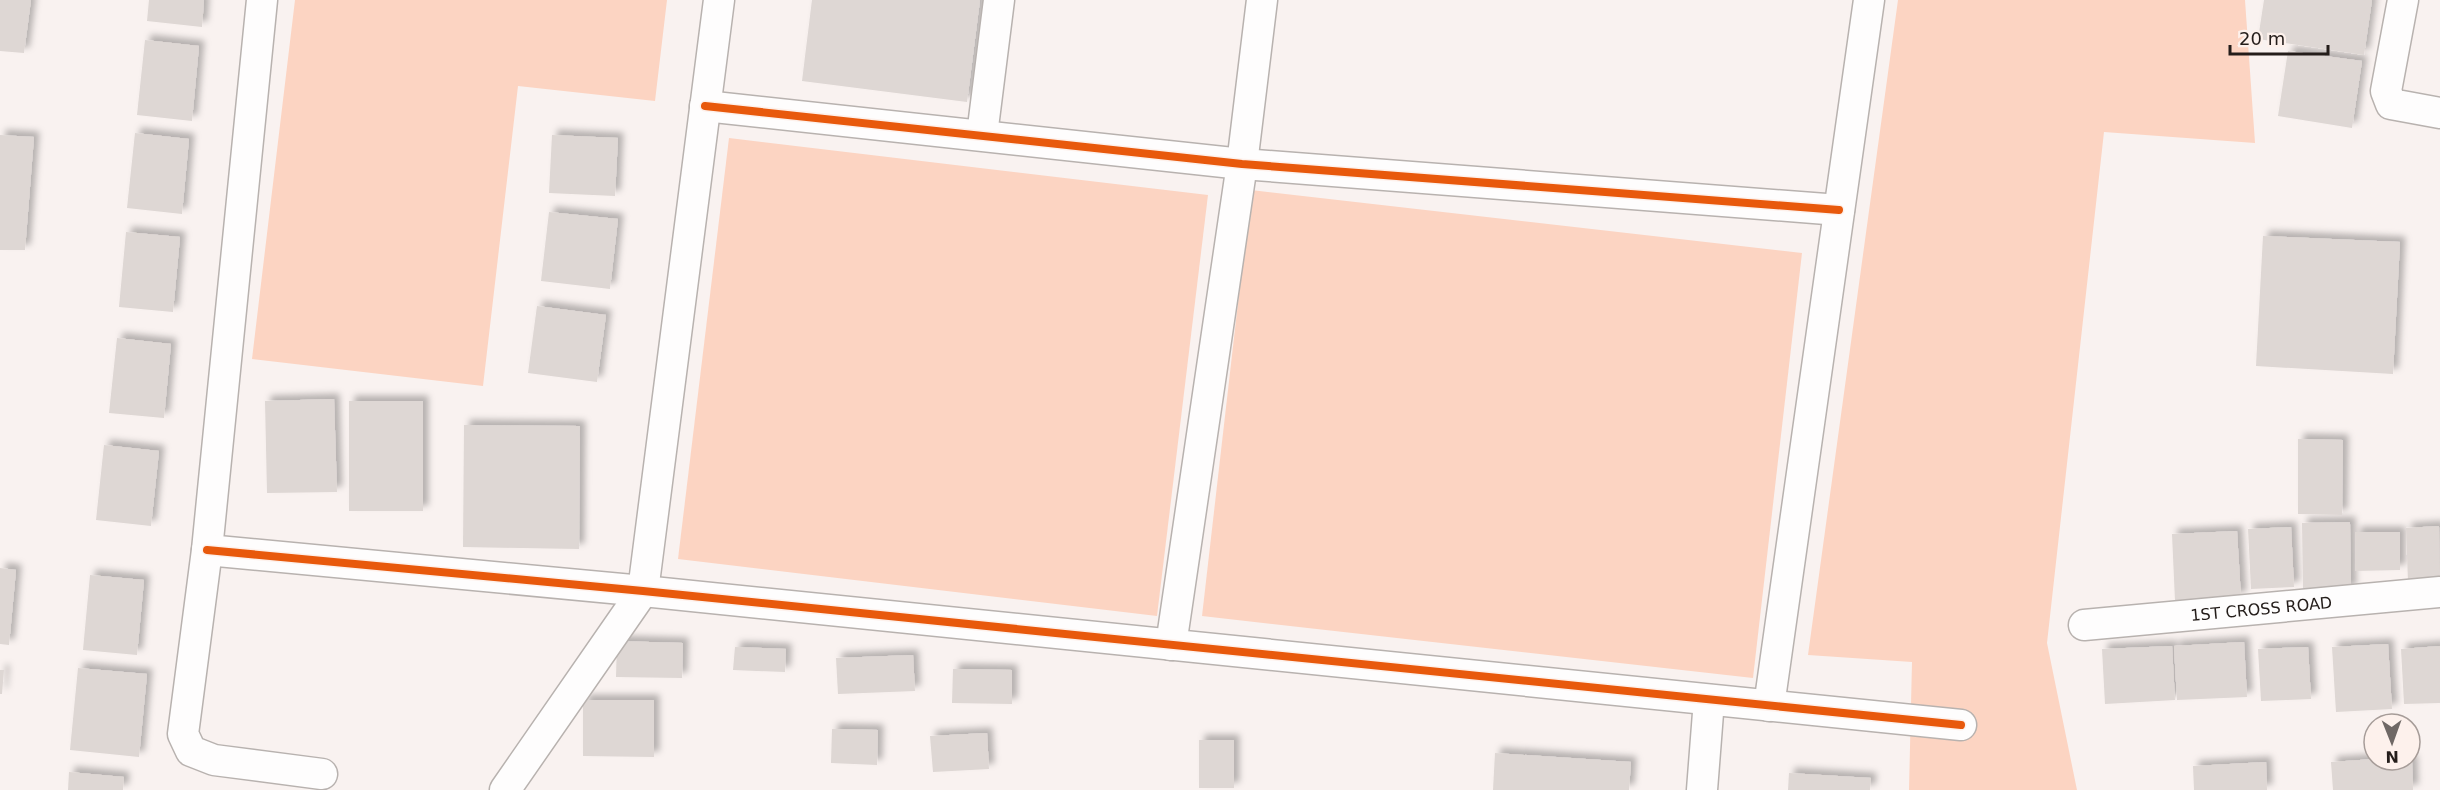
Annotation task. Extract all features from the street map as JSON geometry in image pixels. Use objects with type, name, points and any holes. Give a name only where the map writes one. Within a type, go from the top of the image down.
[{"type":"street","points":[[262,0],[207,550],[183,734],[192,751],[214,760],[322,774]]},
{"type":"street","points":[[510,789],[643,591],[719,0]]},
{"type":"street","points":[[982,135],[999,0]]},
{"type":"street","points":[[1171,645],[1242,164],[1262,0]]},
{"type":"street","points":[[1768,706],[1869,0]]},
{"type":"street","points":[[2403,0],[2386,91],[2391,104],[2440,113]]},
{"type":"street","points":[[705,106],[1242,164],[1839,210]]},
{"type":"street","points":[[207,550],[643,591],[1961,725]]},
{"type":"street","name":"1ST CROSS ROAD","points":[[2084,626],[2440,592]]},
{"type":"street","points":[[1702,790],[1709,700]]},
{"type":"shaded area","points":[[295,0],[667,0],[655,101],[518,86],[483,386],[252,359]]},
{"type":"shaded area","points":[[1898,0],[2245,0],[2255,143],[2104,132],[2047,643],[2077,790],[1909,790],[1912,662],[1808,655]]},
{"type":"shaded area","points":[[729,138],[1208,195],[1157,616],[678,559]]},
{"type":"shaded area","points":[[1251,190],[1802,253],[1753,678],[1202,616]]},
{"type":"building","points":[[0,0],[31,0],[24,53],[0,51]]},
{"type":"building","points":[[149,0],[204,0],[202,27],[147,21]]},
{"type":"building","points":[[812,0],[980,0],[967,102],[802,81]]},
{"type":"building","points":[[2264,0],[2372,0],[2364,55],[2258,39]]},
{"type":"building","points":[[145,40],[199,46],[192,121],[137,115]]},
{"type":"building","points":[[2288,51],[2362,61],[2352,128],[2278,116]]},
{"type":"building","points":[[135,133],[189,139],[182,214],[127,208]]},
{"type":"building","points":[[0,135],[34,137],[25,250],[0,250]]},
{"type":"building","points":[[552,135],[618,138],[615,196],[549,193]]},
{"type":"building","points":[[549,212],[618,219],[610,289],[541,281]]},
{"type":"building","points":[[126,232],[180,237],[173,312],[119,307]]},
{"type":"building","points":[[2263,236],[2400,242],[2393,374],[2256,366]]},
{"type":"building","points":[[537,306],[606,315],[597,382],[528,373]]},
{"type":"building","points":[[117,338],[171,344],[164,418],[109,413]]},
{"type":"building","points":[[334,399],[337,492],[267,493],[265,401]]},
{"type":"building","points":[[349,401],[423,401],[423,511],[349,511]]},
{"type":"building","points":[[464,425],[580,426],[579,549],[463,547]]},
{"type":"building","points":[[2298,439],[2343,440],[2342,515],[2298,514]]},
{"type":"building","points":[[104,445],[159,451],[151,526],[96,520]]},
{"type":"building","points":[[2350,522],[2351,591],[2303,592],[2302,523]]},
{"type":"building","points":[[2439,526],[2440,581],[2408,582],[2406,528]]},
{"type":"building","points":[[2291,527],[2294,587],[2251,589],[2248,529]]},
{"type":"building","points":[[2237,531],[2241,597],[2175,601],[2172,534]]},
{"type":"building","points":[[2355,532],[2400,532],[2400,570],[2355,571]]},
{"type":"building","points":[[0,568],[16,570],[9,645],[0,644]]},
{"type":"building","points":[[90,575],[144,580],[137,655],[83,650]]},
{"type":"building","points":[[617,641],[683,643],[682,678],[616,677]]},
{"type":"building","points":[[2244,642],[2247,697],[2177,700],[2174,646]]},
{"type":"building","points":[[2388,644],[2392,709],[2336,712],[2332,647]]},
{"type":"building","points":[[2172,646],[2175,700],[2105,704],[2102,649]]},
{"type":"building","points":[[2440,646],[2440,703],[2404,704],[2401,649]]},
{"type":"building","points":[[735,647],[786,649],[785,672],[733,670]]},
{"type":"building","points":[[2308,647],[2311,699],[2261,701],[2258,649]]},
{"type":"building","points":[[913,655],[915,691],[838,694],[836,658]]},
{"type":"building","points":[[78,668],[147,674],[139,757],[70,750]]},
{"type":"building","points":[[953,669],[1012,670],[1012,704],[952,703]]},
{"type":"building","points":[[0,670],[4,670],[2,694],[0,694]]},
{"type":"building","points":[[583,700],[654,700],[654,757],[583,756]]},
{"type":"building","points":[[832,729],[878,730],[877,765],[831,763]]},
{"type":"building","points":[[987,733],[989,769],[933,772],[930,736]]},
{"type":"building","points":[[1199,740],[1234,740],[1234,788],[1199,788]]},
{"type":"building","points":[[1495,753],[1631,762],[1629,790],[1493,790]]},
{"type":"building","points":[[2362,760],[2362,772],[2412,772],[2413,790],[2333,790],[2331,762]]},
{"type":"building","points":[[2266,762],[2267,790],[2194,790],[2193,766]]},
{"type":"building","points":[[69,772],[124,777],[123,790],[68,790]]},
{"type":"building","points":[[1789,773],[1871,778],[1870,790],[1788,790]]},
{"type":"cycle path","points":[[705,106],[1242,164],[1839,210]]},
{"type":"cycle path","points":[[207,550],[643,591],[1961,725]]}]
